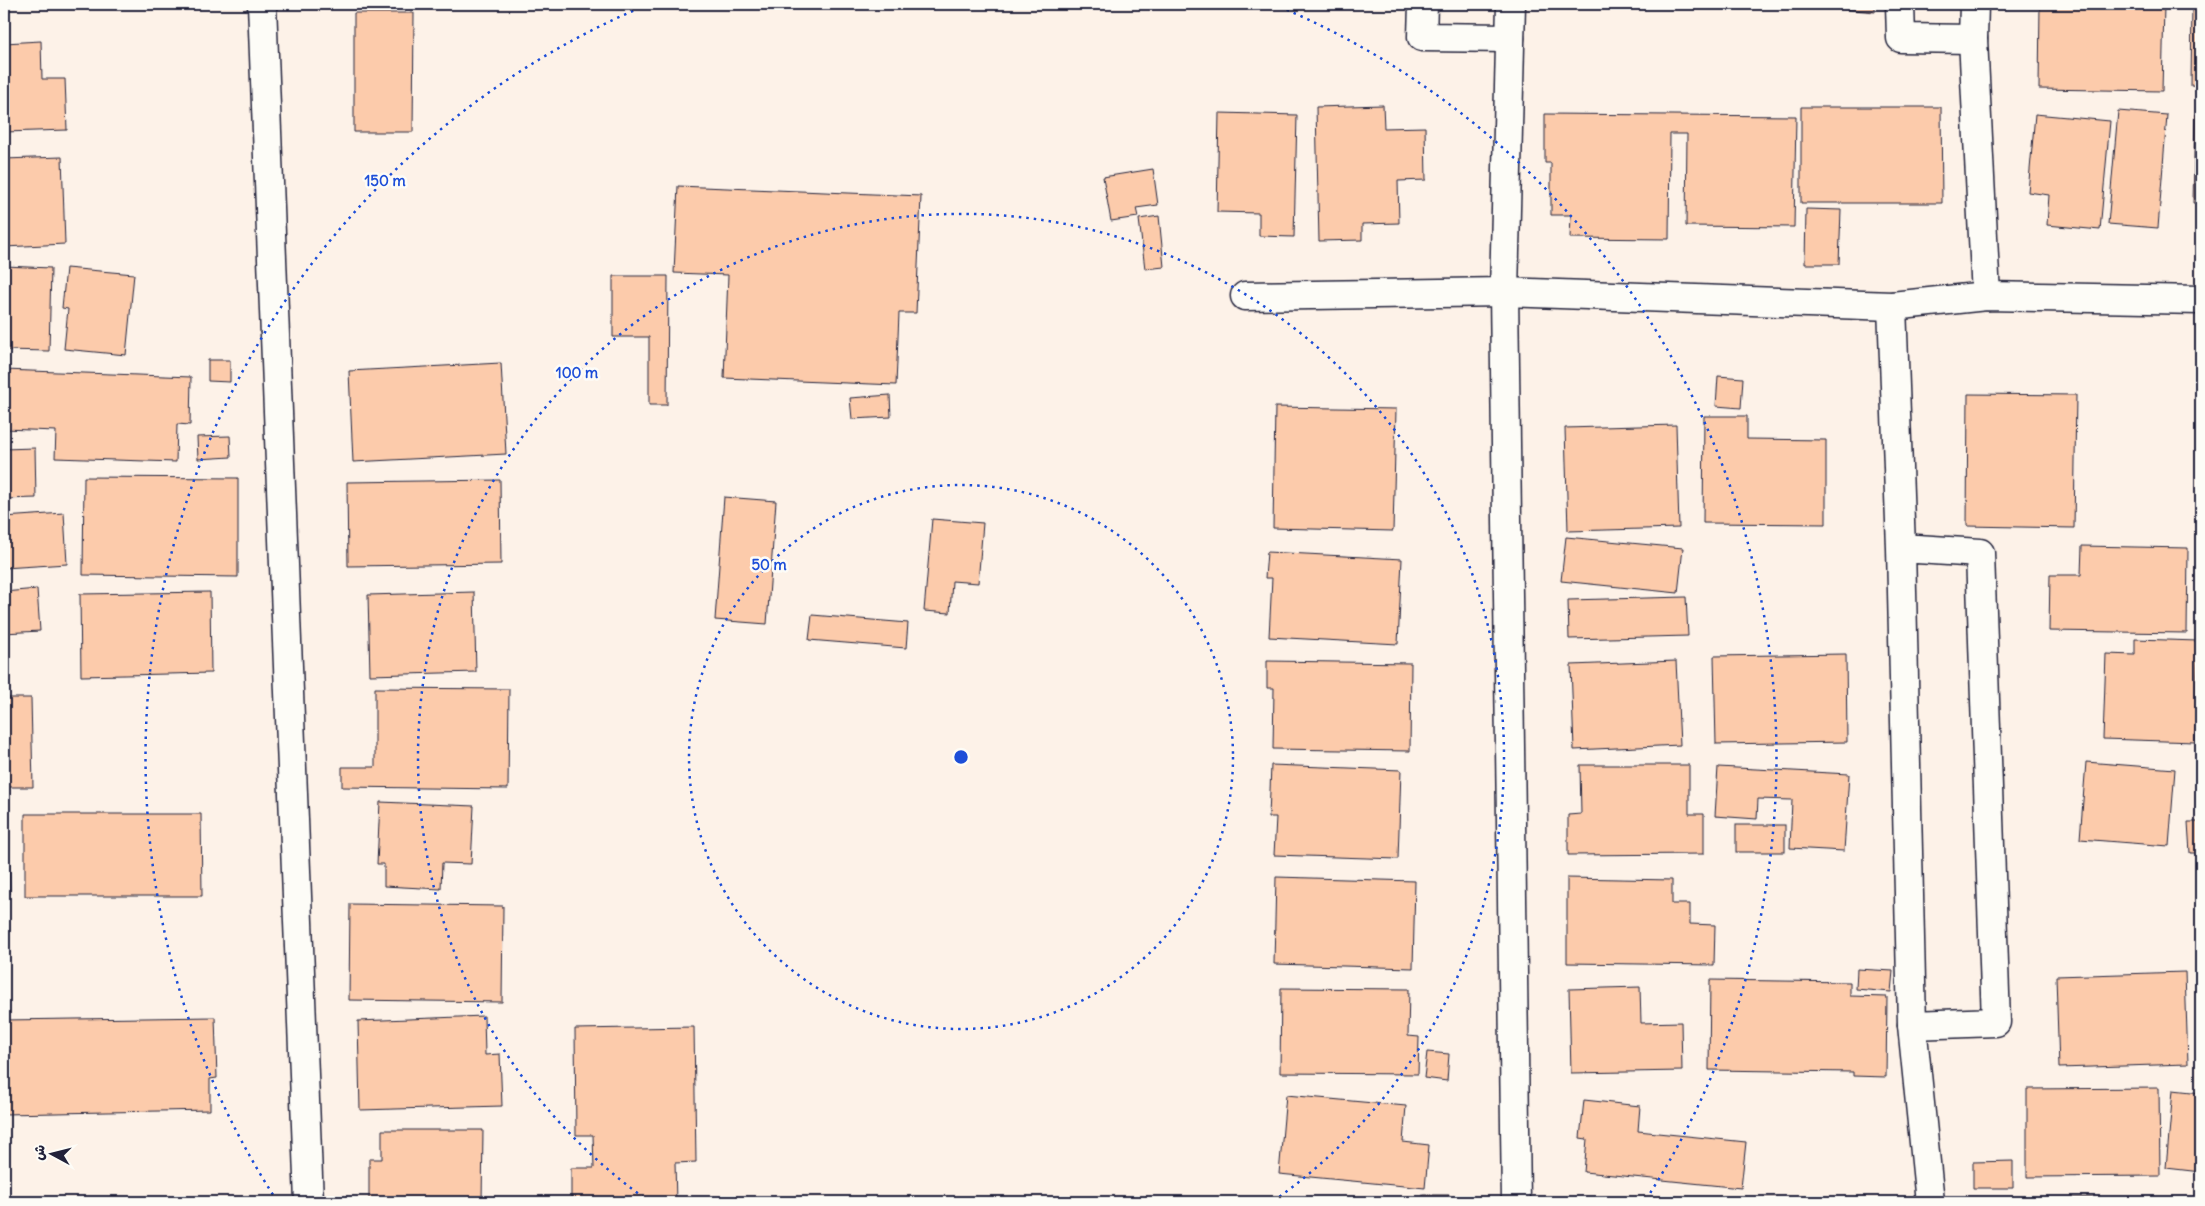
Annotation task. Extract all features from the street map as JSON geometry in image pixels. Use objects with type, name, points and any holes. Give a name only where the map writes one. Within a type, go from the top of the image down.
[{"type":"street","points":[[262,4],[309,1202]]},
{"type":"street","points":[[1422,4],[1422,37],[1510,38]]},
{"type":"street","points":[[1511,4],[1504,292],[1516,1202]]},
{"type":"street","points":[[1900,4],[1900,38],[1973,39]]},
{"type":"street","points":[[1974,4],[1973,39],[1986,296]]},
{"type":"street","points":[[1245,296],[1504,292],[1892,306],[1986,296],[2201,300]]},
{"type":"street","points":[[1892,306],[1901,548],[1912,1025],[1930,1202]]},
{"type":"street","points":[[1901,548],[1980,553],[1996,1022],[1912,1025]]},
{"type":"building","points":[[1843,4],[1875,4],[1875,12],[1843,9]]},
{"type":"building","points":[[2040,4],[2164,5],[2162,91],[2039,89]]},
{"type":"building","points":[[2192,4],[2201,4],[2201,87],[2191,86]]},
{"type":"building","points":[[354,13],[414,13],[413,132],[354,132]]},
{"type":"building","points":[[41,41],[42,79],[65,79],[67,130],[4,132],[4,43]]},
{"type":"building","points":[[1383,105],[1384,128],[1425,127],[1426,180],[1398,181],[1399,223],[1362,224],[1362,240],[1319,241],[1316,107]]},
{"type":"building","points":[[1801,107],[1941,107],[1942,203],[1801,203]]},
{"type":"building","points":[[2118,111],[2167,115],[2158,228],[2108,224]]},
{"type":"building","points":[[1219,113],[1297,115],[1294,237],[1259,236],[1259,213],[1217,212]]},
{"type":"building","points":[[1545,114],[1796,116],[1794,227],[1686,226],[1687,134],[1670,134],[1669,239],[1570,238],[1571,215],[1551,215],[1551,163],[1545,163]]},
{"type":"building","points":[[2035,114],[2110,121],[2100,230],[2047,225],[2049,195],[2028,192]]},
{"type":"building","points":[[2195,114],[2201,114],[2201,203],[2193,203]]},
{"type":"building","points":[[62,157],[65,244],[4,247],[4,159]]},
{"type":"building","points":[[1153,169],[1158,205],[1136,208],[1138,217],[1111,221],[1103,177]]},
{"type":"building","points":[[678,186],[921,196],[916,313],[899,313],[896,385],[724,378],[728,275],[674,273]]},
{"type":"building","points":[[1806,209],[1841,210],[1839,264],[1805,264]]},
{"type":"building","points":[[1159,216],[1164,267],[1145,269],[1139,219]]},
{"type":"building","points":[[4,266],[51,268],[49,351],[4,350]]},
{"type":"building","points":[[66,268],[134,274],[126,355],[64,349],[68,309],[62,308]]},
{"type":"building","points":[[613,276],[668,276],[667,405],[649,405],[649,337],[613,337]]},
{"type":"building","points":[[208,360],[230,360],[230,382],[208,381]]},
{"type":"building","points":[[501,363],[506,454],[353,462],[349,371]]},
{"type":"building","points":[[4,370],[191,377],[190,425],[177,424],[176,462],[55,458],[56,431],[4,429]]},
{"type":"building","points":[[1718,376],[1743,378],[1741,408],[1716,406]]},
{"type":"building","points":[[1968,394],[2076,395],[2074,528],[1967,526]]},
{"type":"building","points":[[890,395],[891,417],[852,419],[850,398]]},
{"type":"building","points":[[1275,407],[1396,409],[1393,531],[1273,528]]},
{"type":"building","points":[[1704,416],[1747,416],[1747,439],[1826,440],[1826,524],[1703,523]]},
{"type":"building","points":[[1676,425],[1679,528],[1568,531],[1565,428]]},
{"type":"building","points":[[230,436],[231,457],[198,459],[197,437]]},
{"type":"building","points":[[35,448],[36,498],[4,499],[4,449]]},
{"type":"building","points":[[84,477],[238,478],[238,577],[83,575]]},
{"type":"building","points":[[500,480],[501,564],[348,566],[347,482]]},
{"type":"building","points":[[724,497],[776,501],[767,624],[715,620]]},
{"type":"building","points":[[64,513],[67,564],[4,568],[4,517]]},
{"type":"building","points":[[932,519],[983,523],[978,583],[952,581],[950,613],[924,611]]},
{"type":"building","points":[[1566,537],[1683,548],[1678,593],[1561,581]]},
{"type":"building","points":[[2082,546],[2188,548],[2187,633],[2049,631],[2050,575],[2081,575]]},
{"type":"building","points":[[1267,552],[1402,559],[1398,644],[1269,637],[1272,578],[1265,578]]},
{"type":"building","points":[[37,589],[40,631],[4,633],[4,592]]},
{"type":"building","points":[[210,592],[211,673],[81,676],[80,594]]},
{"type":"building","points":[[474,592],[476,672],[370,675],[368,595]]},
{"type":"building","points":[[1686,597],[1688,636],[1569,639],[1568,600]]},
{"type":"building","points":[[812,615],[908,623],[906,648],[809,640]]},
{"type":"building","points":[[2135,639],[2198,641],[2195,742],[2103,739],[2106,654],[2135,655]]},
{"type":"building","points":[[1846,654],[1847,742],[1716,744],[1714,656]]},
{"type":"building","points":[[1267,661],[1411,663],[1410,751],[1273,749],[1274,688],[1267,688]]},
{"type":"building","points":[[1676,661],[1680,745],[1574,750],[1571,665]]},
{"type":"building","points":[[375,688],[509,689],[508,789],[342,787],[342,767],[375,767]]},
{"type":"building","points":[[4,698],[31,698],[33,787],[4,787]]},
{"type":"building","points":[[2086,762],[2175,769],[2169,846],[2080,839]]},
{"type":"building","points":[[1271,765],[1401,770],[1398,859],[1274,855],[1276,817],[1269,817]]},
{"type":"building","points":[[1580,765],[1689,765],[1689,814],[1704,814],[1704,854],[1568,855],[1568,815],[1581,814]]},
{"type":"building","points":[[1718,767],[1849,774],[1844,851],[1790,848],[1792,800],[1758,799],[1757,819],[1715,816]]},
{"type":"building","points":[[380,802],[474,806],[471,864],[442,863],[441,889],[384,886],[384,864],[377,864]]},
{"type":"building","points":[[4,804],[8,804],[10,894],[4,894]]},
{"type":"building","points":[[25,814],[201,814],[202,896],[25,896]]},
{"type":"building","points":[[2188,822],[2201,822],[2201,853],[2190,853]]},
{"type":"building","points":[[1736,825],[1785,825],[1785,852],[1736,852]]},
{"type":"building","points":[[1276,877],[1415,881],[1413,968],[1274,964]]},
{"type":"building","points":[[1567,878],[1672,880],[1672,904],[1690,904],[1690,924],[1715,925],[1714,965],[1567,963]]},
{"type":"building","points":[[350,904],[503,906],[502,1002],[349,1000]]},
{"type":"building","points":[[1857,969],[1893,971],[1891,992],[1856,989]]},
{"type":"building","points":[[2185,972],[2188,1064],[2059,1068],[2056,976]]},
{"type":"building","points":[[1710,980],[1850,982],[1850,996],[1887,997],[1886,1077],[1853,1076],[1853,1072],[1709,1070]]},
{"type":"building","points":[[1640,987],[1641,1023],[1681,1022],[1682,1071],[1571,1073],[1569,989]]},
{"type":"building","points":[[1281,988],[1409,989],[1408,1036],[1419,1037],[1418,1074],[1280,1073]]},
{"type":"building","points":[[484,1016],[485,1055],[500,1054],[502,1106],[360,1110],[358,1021]]},
{"type":"building","points":[[215,1017],[217,1078],[210,1079],[210,1110],[4,1114],[4,1020]]},
{"type":"building","points":[[694,1027],[696,1162],[675,1163],[676,1202],[571,1202],[571,1168],[594,1168],[593,1135],[576,1135],[575,1029]]},
{"type":"building","points":[[1427,1052],[1449,1054],[1447,1081],[1424,1078]]},
{"type":"building","points":[[2159,1088],[2160,1176],[2027,1177],[2027,1089]]},
{"type":"building","points":[[2173,1090],[2201,1093],[2201,1172],[2166,1168]]},
{"type":"building","points":[[1286,1095],[1406,1106],[1403,1142],[1429,1145],[1425,1188],[1279,1174]]},
{"type":"building","points":[[1584,1100],[1640,1106],[1638,1131],[1746,1142],[1741,1188],[1584,1172],[1587,1139],[1580,1138]]},
{"type":"building","points":[[382,1130],[483,1130],[482,1202],[369,1202],[369,1159],[382,1159]]},
{"type":"building","points":[[2013,1161],[2013,1188],[1973,1188],[1973,1162]]},
{"type":"building","points":[[1423,1195],[1449,1195],[1449,1202],[1423,1202]]},
{"type":"building","points":[[1740,1198],[1903,1202],[1740,1202]]},
{"type":"building","points":[[1998,1198],[2140,1198],[2140,1202],[1998,1202]]},
{"type":"building","points":[[1274,1200],[1310,1202],[1274,1202]]}]
